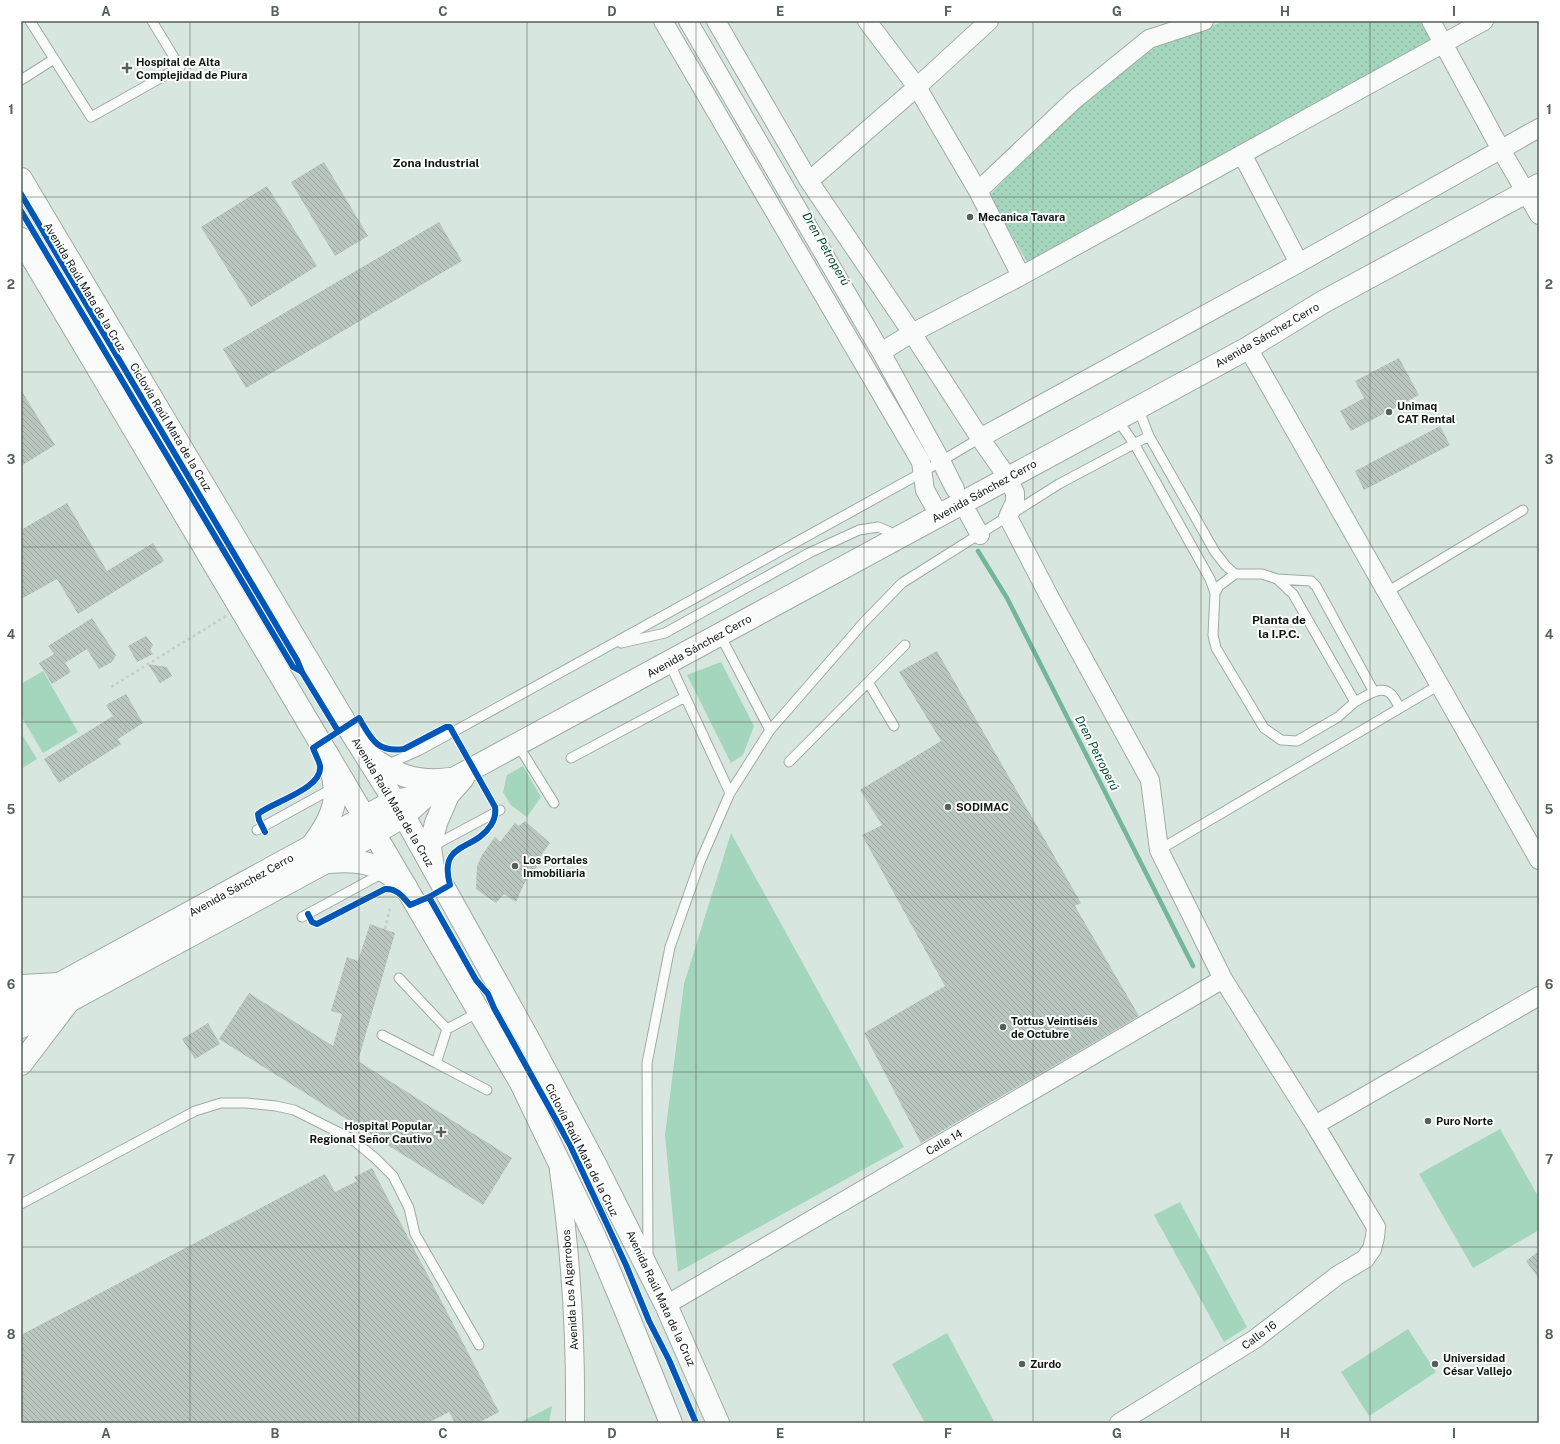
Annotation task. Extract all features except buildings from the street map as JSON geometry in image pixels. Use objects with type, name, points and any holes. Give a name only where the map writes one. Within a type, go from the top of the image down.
[{"type":"main road","name":"Avenida Raúl Mata de la Cruz","points":[[21,179],[346,724],[374,760],[399,808],[431,857],[507,1001],[596,1164],[666,1305],[718,1423]]},
{"type":"main road","name":"Avenida Sánchez Cerro","points":[[21,1005],[64,993],[326,862],[369,826],[399,808],[426,795],[1248,348],[1323,302],[1532,188]]},
{"type":"main road","points":[[21,239],[521,1083],[594,1235],[671,1423]]},
{"type":"main road","points":[[311,847],[328,822],[334,804],[336,786],[334,773],[327,754]]},
{"type":"main road","points":[[374,760],[397,774],[426,781],[462,775]]},
{"type":"main road","points":[[431,857],[436,823],[440,810],[448,795],[462,775]]},
{"type":"main road","name":"Avenida Sánchez Cerro","points":[[21,1028],[64,993],[311,847],[369,826]]},
{"type":"main road","points":[[326,862],[347,860],[360,861],[386,871],[406,887]]},
{"type":"main road","points":[[467,991],[458,966],[459,956],[463,953],[470,957],[491,978],[507,1001]]},
{"type":"main road","name":"Avenida Sánchez Cerro","points":[[21,986],[64,993]]},
{"type":"main road","name":"Avenida Sánchez Cerro","points":[[21,1064],[64,993]]},
{"type":"street","points":[[663,21],[921,462],[925,490],[939,515]]},
{"type":"street","points":[[688,21],[881,352],[942,461],[955,488]]},
{"type":"street","points":[[716,21],[809,181],[1008,478],[1015,493],[1016,502],[1008,517],[1049,596],[1150,780],[1159,850],[1223,978],[1315,1125],[1539,996]]},
{"type":"street","points":[[867,21],[917,87],[978,191],[1021,276]]},
{"type":"street","points":[[809,181],[917,87],[989,21]]},
{"type":"street","points":[[978,191],[1074,100],[1149,39],[1204,21]]},
{"type":"street","points":[[1431,21],[1500,148],[1532,188],[1539,215]]},
{"type":"street","points":[[881,352],[912,333],[1021,276],[1484,21]]},
{"type":"street","points":[[980,438],[1299,263],[1500,148],[1539,128]]},
{"type":"street","points":[[1242,154],[1299,263]]},
{"type":"street","points":[[1248,348],[1539,860]]},
{"type":"street","points":[[969,515],[980,535]]},
{"type":"street","name":"Calle 14","points":[[666,1305],[1223,978]]},
{"type":"street","name":"Calle 16","points":[[1119,1423],[1255,1339],[1338,1275],[1365,1259],[1372,1249],[1376,1237],[1376,1227],[1315,1125]]},
{"type":"street","name":"Avenida Los Algarrobos","points":[[557,1158],[564,1209],[574,1338],[575,1423]]},
{"type":"lane","points":[[30,21],[91,117],[180,67],[152,21]]},
{"type":"lane","points":[[21,80],[54,59]]},
{"type":"lane","points":[[1138,408],[1149,436],[1215,552],[1226,566],[1235,574]]},
{"type":"lane","points":[[1117,419],[1135,444],[1210,579],[1215,593],[1213,635],[1216,648],[1264,728],[1281,740],[1297,741],[1338,717],[1355,702],[1378,690],[1386,691],[1391,694],[1400,708]]},
{"type":"lane","points":[[648,1269],[647,1063],[670,947],[700,862],[730,793],[770,730],[837,652],[902,583],[1059,484],[1149,436]]},
{"type":"lane","points":[[374,760],[418,751],[923,472],[980,438]]},
{"type":"lane","points":[[1386,592],[1523,510]]},
{"type":"lane","points":[[610,645],[665,633],[809,553],[859,530],[878,528],[888,531],[898,538]]},
{"type":"lane","points":[[1215,593],[1219,586],[1235,574],[1262,574],[1276,579],[1311,581],[1316,586],[1374,692]]},
{"type":"lane","points":[[1276,579],[1293,594],[1355,702]]},
{"type":"lane","points":[[720,635],[770,730]]},
{"type":"lane","points":[[789,762],[905,645]]},
{"type":"lane","points":[[669,662],[730,793]]},
{"type":"lane","points":[[868,682],[894,726]]},
{"type":"lane","points":[[1159,850],[1439,685]]},
{"type":"lane","points":[[570,758],[685,697]]},
{"type":"lane","points":[[518,744],[554,803]]},
{"type":"lane","points":[[257,830],[336,786]]},
{"type":"lane","points":[[431,857],[500,810]]},
{"type":"lane","points":[[302,917],[386,871]]},
{"type":"lane","points":[[399,978],[447,1029]]},
{"type":"lane","points":[[436,1063],[447,1029],[479,1012]]},
{"type":"lane","points":[[382,1035],[487,1090]]},
{"type":"lane","points":[[21,1204],[195,1111],[221,1103],[276,1106],[294,1110],[352,1139],[393,1176],[409,1208],[415,1234],[479,1345]]},
{"type":"path","points":[[111,687],[230,614]]},
{"type":"path","points":[[385,929],[390,908]]},
{"type":"green space","points":[[1228,21],[1422,21],[1432,39],[1030,267],[989,196],[1087,93],[1173,36]]},
{"type":"green space","points":[[721,662],[754,726],[743,755],[731,763],[687,675]]},
{"type":"green space","points":[[43,671],[78,732],[43,753],[21,716],[21,684]]},
{"type":"green space","points":[[21,733],[37,759],[21,769]]},
{"type":"green space","points":[[523,766],[541,797],[527,817],[511,805],[503,792],[507,775]]},
{"type":"green space","points":[[731,833],[904,1147],[678,1272],[665,1135],[684,984]]},
{"type":"green space","points":[[1500,1129],[1539,1198],[1539,1230],[1473,1268],[1419,1174]]},
{"type":"green space","points":[[1180,1202],[1247,1327],[1224,1342],[1154,1215]]},
{"type":"green space","points":[[1408,1329],[1436,1372],[1369,1416],[1341,1372]]},
{"type":"green space","points":[[947,1333],[995,1423],[925,1423],[892,1364]]},
{"type":"green space","points":[[552,1406],[549,1423],[519,1423]]},
{"type":"waterway","name":"Dren Petroperú","points":[[978,551],[1007,598],[1193,966]]},
{"type":"cycle path","name":"Ciclovía Raúl Mata de la Cruz","points":[[21,194],[338,731]]},
{"type":"cycle path","points":[[21,211],[293,667],[302,672]]},
{"type":"cycle path","points":[[265,832],[259,820],[258,814],[314,782],[319,774],[320,766],[313,748],[359,718],[371,738],[381,746],[387,749],[395,750],[404,749],[446,727],[450,727],[495,807],[493,821],[484,834],[453,854],[449,861],[448,871],[450,885],[429,897],[410,905],[402,896],[393,890],[385,889],[317,924],[312,922],[308,914]]},
{"type":"cycle path","name":"Ciclovía Raúl Mata de la Cruz","points":[[429,897],[476,980],[488,994],[494,1008],[570,1145],[626,1265],[649,1321],[669,1360],[696,1423]]},
{"type":"place","name":"Hospital de Alta Complejidad de Piura","points":[[127,68]]},
{"type":"place","name":"Mecanica Tavara","points":[[970,217]]},
{"type":"place","name":"Unimaq CAT Rental","points":[[1389,412]]},
{"type":"place","name":"SODIMAC","points":[[948,807]]},
{"type":"place","name":"Los Portales Inmobiliaria","points":[[515,866]]},
{"type":"place","name":"Tottus Veintiséis de Octubre","points":[[1003,1027]]},
{"type":"place","name":"Puro Norte","points":[[1428,1121]]},
{"type":"place","name":"Hospital Popular Regional Señor Cautivo","points":[[441,1132]]},
{"type":"place","name":"Zurdo","points":[[1022,1364]]},
{"type":"place","name":"Universidad César Vallejo","points":[[1435,1364]]},
{"type":"district","name":"Zona Industrial","points":[[436,163]]},
{"type":"district","name":"Planta de la I.P.C.","points":[[1279,627]]}]
